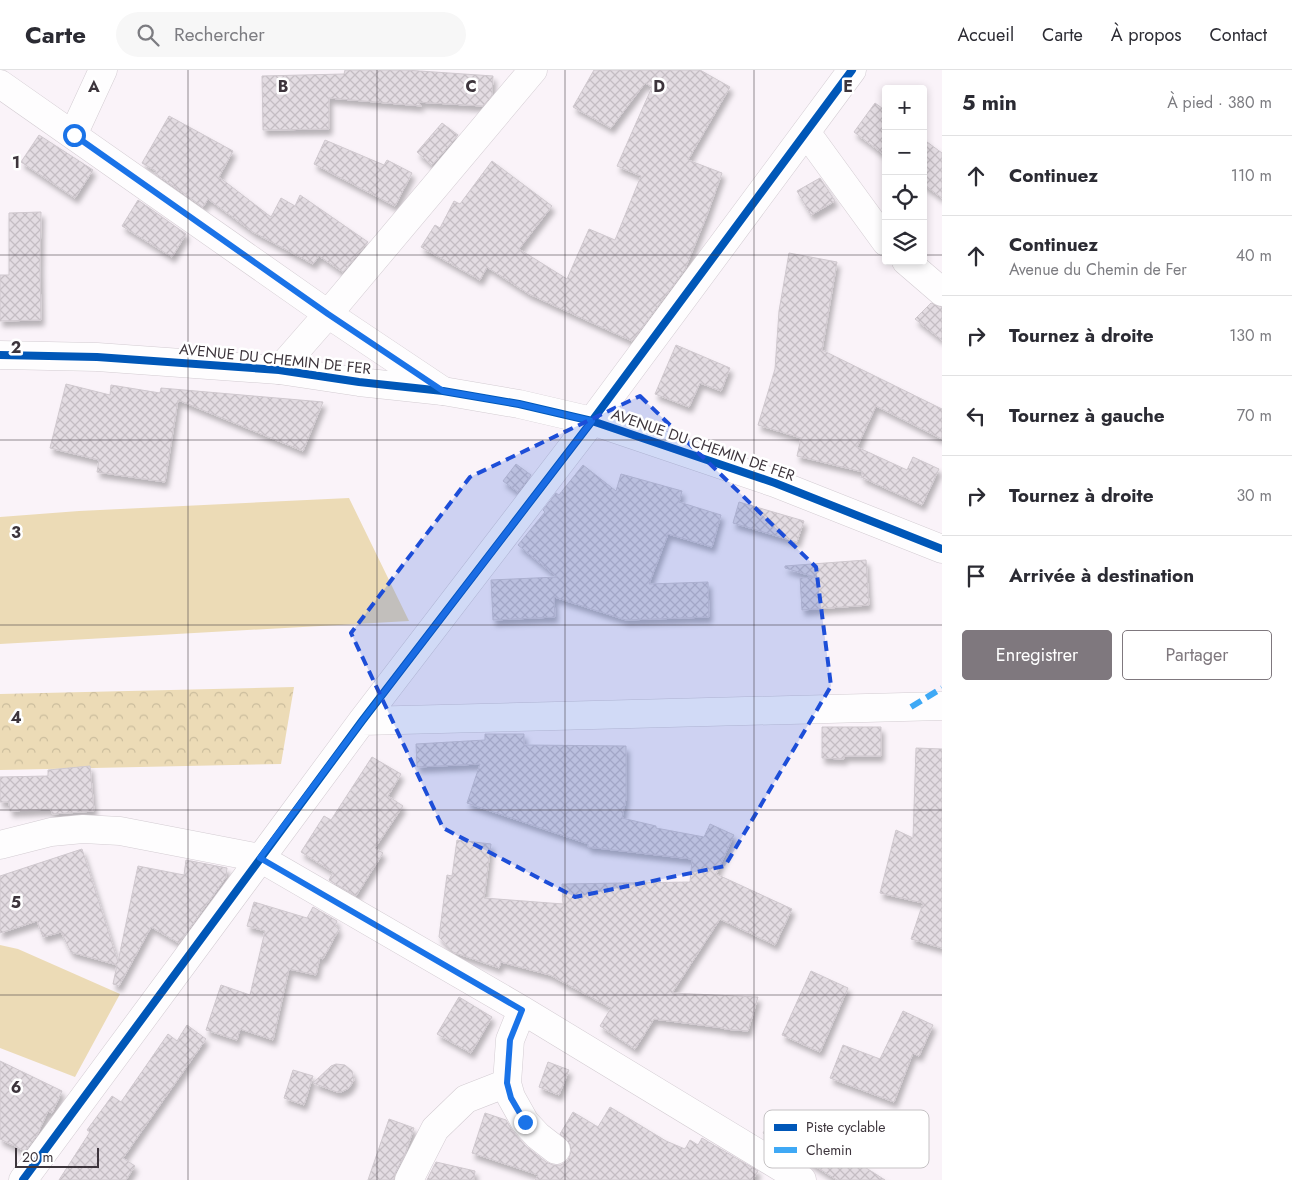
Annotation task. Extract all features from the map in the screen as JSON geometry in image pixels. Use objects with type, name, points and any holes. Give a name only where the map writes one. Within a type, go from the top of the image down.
[{"type":"street","points":[[74,135],[103,70]]},
{"type":"street","points":[[279,370],[533,70]]},
{"type":"street","points":[[23,1180],[362,721],[592,421],[852,70]]},
{"type":"street","points":[[0,84],[328,314],[443,391]]},
{"type":"street","points":[[806,132],[882,236]]},
{"type":"street","points":[[911,265],[942,292]]},
{"type":"street","name":"AVENUE DU CHEMIN DE FER","points":[[0,355],[97,357],[279,370],[360,382],[443,391],[519,404],[592,421],[775,483],[942,548]]},
{"type":"street","points":[[362,721],[942,706]]},
{"type":"street","points":[[0,845],[51,832],[83,829],[120,831],[260,858],[522,1010],[764,1157]]},
{"type":"street","points":[[522,1010],[510,1040],[507,1083],[511,1098],[525,1122],[538,1136],[556,1150]]},
{"type":"street","points":[[409,1180],[435,1129],[466,1099],[507,1083]]},
{"type":"street","points":[[782,1168],[802,1180]]},
{"type":"highlighted area","points":[[640,396],[816,567],[831,686],[725,866],[575,897],[443,828],[351,633],[470,477]]},
{"type":"green space","points":[[349,498],[409,621],[0,644],[0,517],[79,511]]},
{"type":"green space","points":[[294,687],[281,764],[0,770],[0,694]]},
{"type":"green space","points":[[0,945],[18,949],[120,994],[75,1077],[0,1048]]},
{"type":"building","points":[[345,70],[405,70],[493,76],[492,95],[483,106],[417,102],[422,106],[329,98],[329,129],[263,130],[262,76],[344,74]]},
{"type":"building","points":[[594,70],[700,70],[730,87],[688,160],[722,173],[707,215],[685,269],[632,341],[529,294],[487,267],[480,280],[421,247],[435,225],[440,228],[454,201],[460,204],[492,161],[552,206],[519,249],[567,279],[589,229],[615,240],[641,176],[617,166],[652,87],[645,83],[611,128],[573,107]]},
{"type":"building","points":[[875,103],[882,108],[882,153],[854,132]]},
{"type":"building","points":[[169,116],[233,151],[219,177],[271,217],[281,198],[295,206],[300,195],[368,242],[343,272],[319,256],[313,264],[253,232],[208,199],[203,207],[155,173],[156,171],[142,163]]},
{"type":"building","points":[[442,123],[458,135],[432,165],[417,152]]},
{"type":"building","points":[[39,135],[93,170],[75,198],[21,162]]},
{"type":"building","points":[[325,140],[384,165],[387,160],[412,173],[395,206],[314,164]]},
{"type":"building","points":[[927,142],[942,153],[942,198],[927,187]]},
{"type":"building","points":[[820,178],[835,201],[811,215],[797,191]]},
{"type":"building","points":[[138,200],[186,234],[172,257],[122,226]]},
{"type":"building","points":[[41,212],[41,320],[0,321],[0,275],[9,275],[9,213]]},
{"type":"building","points":[[789,253],[837,262],[822,350],[942,409],[942,439],[876,406],[857,447],[907,470],[913,457],[939,469],[922,505],[861,477],[863,472],[797,456],[801,438],[758,425],[775,369],[779,311]]},
{"type":"building","points":[[931,303],[942,307],[942,340],[915,319]]},
{"type":"building","points":[[676,345],[730,368],[721,391],[700,383],[689,407],[655,394]]},
{"type":"building","points":[[66,384],[110,395],[111,385],[160,393],[161,388],[323,402],[303,451],[178,400],[165,482],[97,472],[99,460],[50,448]]},
{"type":"building","points":[[516,464],[531,475],[518,492],[503,481]]},
{"type":"building","points":[[583,465],[616,491],[621,474],[682,491],[679,502],[721,515],[712,547],[668,534],[649,584],[708,582],[709,617],[626,620],[554,597],[555,617],[493,620],[491,580],[557,577],[518,545],[545,512],[543,510],[556,493],[559,495]]},
{"type":"building","points":[[739,502],[804,521],[797,542],[733,523]]},
{"type":"building","points":[[866,560],[869,605],[802,610],[800,578],[815,577],[785,568],[785,566]]},
{"type":"building","points":[[822,727],[881,727],[881,756],[844,756],[844,759],[822,758]]},
{"type":"building","points":[[485,734],[524,734],[524,745],[626,746],[626,799],[622,818],[656,826],[656,828],[704,837],[710,824],[734,835],[716,874],[792,909],[775,945],[720,919],[672,993],[758,997],[748,1031],[654,1019],[635,1049],[600,1026],[611,1008],[550,975],[501,962],[499,968],[453,952],[439,937],[447,875],[452,876],[457,840],[491,844],[484,898],[563,904],[562,884],[690,882],[692,859],[588,847],[588,844],[467,803],[480,764],[417,767],[416,744],[485,740]]},
{"type":"building","points":[[916,748],[942,749],[942,948],[911,939],[923,903],[880,893],[896,830],[913,838]]},
{"type":"building","points":[[372,757],[401,774],[388,796],[403,806],[375,848],[383,853],[356,896],[329,880],[333,872],[301,852],[324,816],[331,820]]},
{"type":"building","points":[[90,766],[94,811],[52,814],[51,809],[10,811],[9,802],[0,802],[0,777],[48,776],[48,770]]},
{"type":"building","points":[[82,849],[118,962],[138,866],[184,875],[186,860],[227,868],[226,877],[179,943],[151,927],[119,986],[113,984],[117,965],[71,952],[61,932],[43,937],[37,921],[0,933],[0,876]]},
{"type":"building","points":[[254,902],[307,918],[313,907],[337,921],[335,926],[339,929],[323,959],[320,957],[316,975],[289,969],[273,1040],[240,1029],[237,1040],[206,1030],[221,985],[250,995],[265,931],[247,926]]},
{"type":"building","points":[[811,971],[848,988],[820,1052],[782,1035]]},
{"type":"building","points":[[459,997],[492,1017],[471,1053],[437,1034]]},
{"type":"building","points":[[903,1011],[933,1025],[919,1056],[913,1053],[894,1102],[830,1078],[843,1045],[880,1059]]},
{"type":"building","points":[[187,1025],[206,1039],[123,1158],[135,1166],[126,1180],[59,1180],[90,1132],[87,1130],[112,1096],[121,1102],[168,1034],[177,1041]]},
{"type":"building","points":[[0,1061],[62,1091],[52,1113],[48,1111],[37,1135],[25,1151],[0,1139]]},
{"type":"building","points":[[548,1062],[569,1070],[559,1095],[539,1087]]},
{"type":"building","points":[[336,1064],[345,1065],[352,1071],[354,1080],[349,1088],[337,1092],[313,1083],[331,1066]]},
{"type":"building","points":[[293,1070],[313,1076],[304,1105],[284,1098]]},
{"type":"building","points":[[610,1107],[666,1141],[685,1149],[690,1140],[698,1145],[702,1138],[758,1171],[753,1180],[535,1180],[538,1175],[472,1153],[485,1113],[506,1120],[513,1132],[527,1147],[546,1162],[553,1165],[561,1165],[568,1160],[571,1152],[570,1144],[560,1134],[573,1112],[598,1127]]},
{"type":"building","points":[[389,1119],[414,1128],[405,1154],[395,1173],[394,1180],[368,1180]]},
{"type":"building","points":[[436,1162],[475,1171],[474,1180],[427,1180]]},
{"type":"building","points":[[818,1168],[866,1168],[885,1180],[837,1180]]},
{"type":"marked path","points":[[911,707],[942,688]]},
{"type":"cycle path","points":[[23,1180],[362,721],[592,421],[852,70]]},
{"type":"cycle path","points":[[0,355],[97,357],[279,370],[359,382],[443,391],[519,404],[592,421],[775,483],[942,549]]},
{"type":"route","points":[[74,135],[328,314],[443,391],[519,404],[592,421],[362,721],[260,858],[522,1010],[510,1040],[507,1083],[511,1098],[525,1122]]}]
